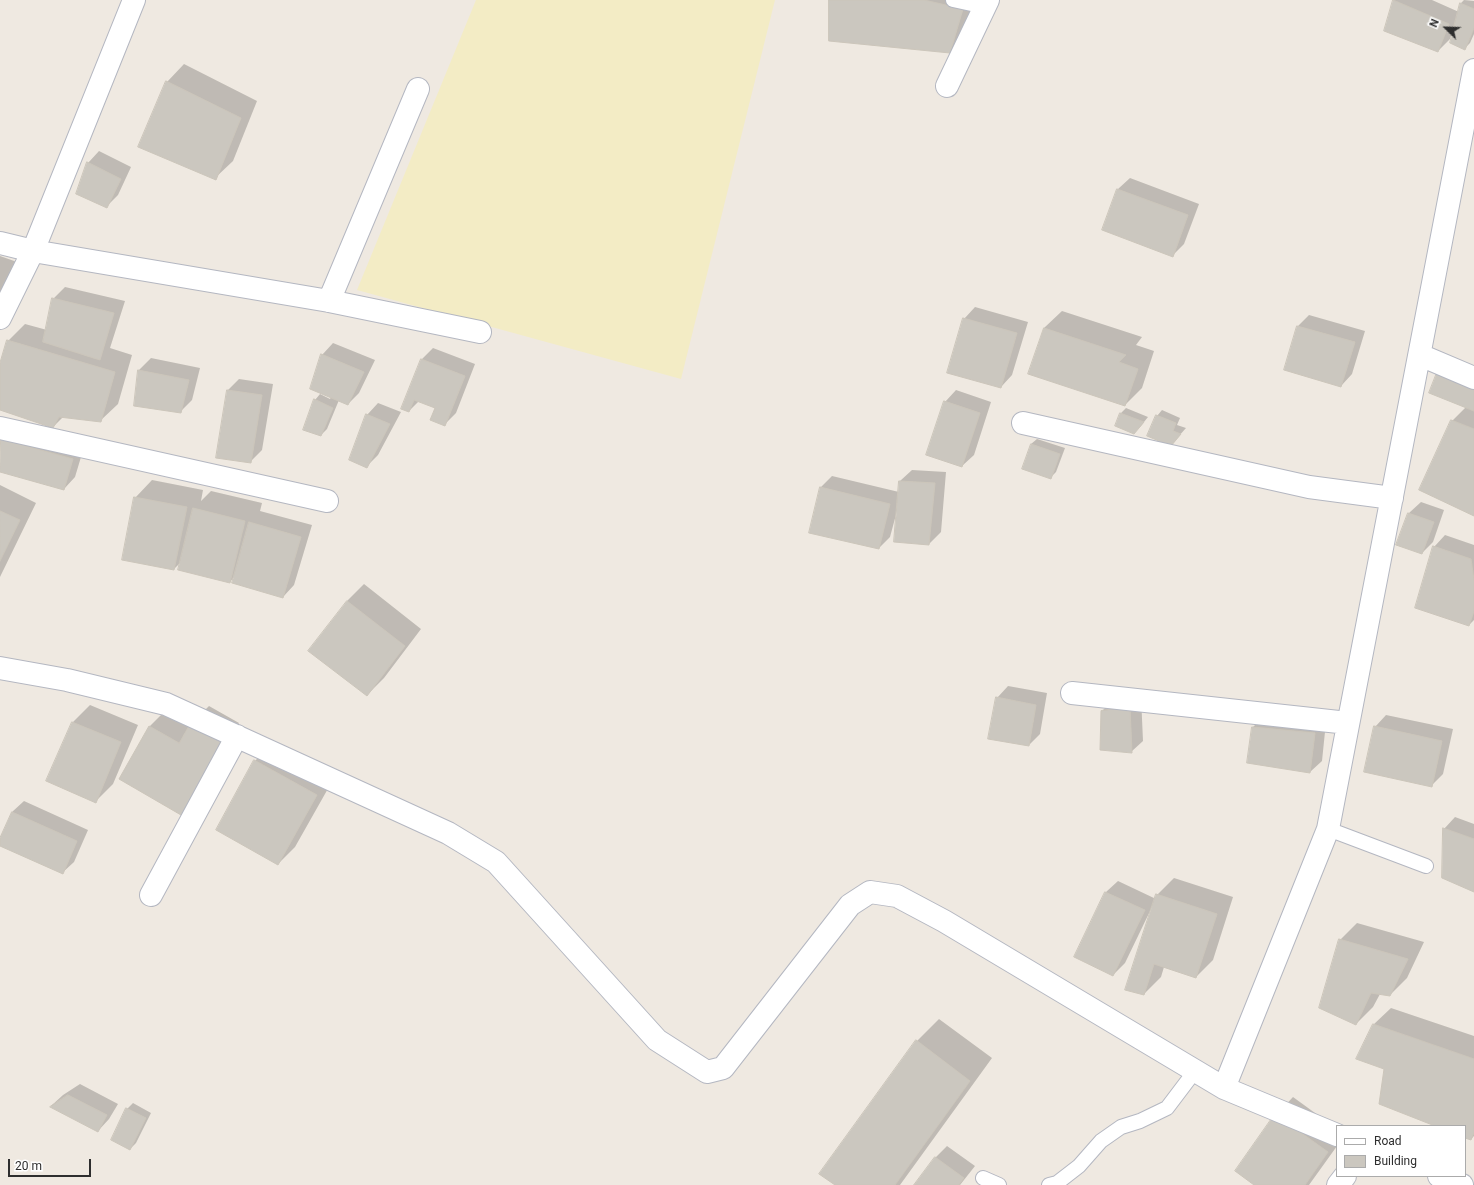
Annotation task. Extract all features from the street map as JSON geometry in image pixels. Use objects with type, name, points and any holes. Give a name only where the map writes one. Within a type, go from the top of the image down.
[{"type":"street","points":[[0,318],[32,251],[134,0]]},
{"type":"street","points":[[947,86],[986,3]]},
{"type":"street","points":[[1224,1088],[1328,829],[1474,70]]},
{"type":"street","points":[[329,301],[418,89]]},
{"type":"street","points":[[0,243],[32,251],[329,301],[480,332]]},
{"type":"street","points":[[1420,355],[1474,378]]},
{"type":"street","points":[[1024,423],[1309,487],[1392,498]]},
{"type":"street","points":[[0,428],[327,501]]},
{"type":"street","points":[[0,668],[67,680],[166,704],[448,833],[496,862],[657,1040],[707,1072],[723,1068],[850,905],[870,892],[898,896],[938,918],[1224,1088],[1336,1135]]},
{"type":"street","points":[[1072,692],[1348,723]]},
{"type":"street","points":[[151,894],[237,736]]},
{"type":"street","points":[[1338,1185],[1344,1177]]},
{"type":"street","points":[[1442,1177],[1462,1185]]},
{"type":"lane","points":[[954,0],[986,3]]},
{"type":"lane","points":[[1328,829],[1426,866]]},
{"type":"lane","points":[[1049,1185],[1057,1183],[1079,1166],[1101,1141],[1121,1127],[1140,1121],[1166,1108],[1195,1070]]},
{"type":"lane","points":[[983,1178],[998,1185]]},
{"type":"sand","points":[[476,0],[775,0],[681,379],[357,290]]},
{"type":"building","points":[[829,0],[924,0],[963,9],[950,53],[829,41]]},
{"type":"building","points":[[1393,0],[1449,24],[1438,52],[1384,31]]},
{"type":"building","points":[[1460,3],[1474,9],[1474,28],[1465,50],[1450,43]]},
{"type":"building","points":[[166,81],[241,118],[216,180],[138,147]]},
{"type":"building","points":[[87,162],[121,179],[107,208],[76,194]]},
{"type":"building","points":[[1117,189],[1188,215],[1173,257],[1102,230]]},
{"type":"building","points":[[52,298],[114,313],[100,360],[43,342]]},
{"type":"building","points":[[963,318],[1017,333],[1001,388],[947,373]]},
{"type":"building","points":[[1297,326],[1355,342],[1341,387],[1284,370]]},
{"type":"building","points":[[1044,328],[1126,355],[1119,362],[1138,369],[1125,406],[1028,374]]},
{"type":"building","points":[[7,340],[115,372],[101,422],[59,417],[53,428],[0,410],[0,363]]},
{"type":"building","points":[[321,354],[364,372],[348,405],[310,389]]},
{"type":"building","points":[[421,359],[465,376],[445,426],[430,420],[435,408],[414,400],[409,412],[401,409]]},
{"type":"building","points":[[138,370],[189,380],[181,413],[134,406]]},
{"type":"building","points":[[1438,370],[1474,384],[1474,411],[1429,393]]},
{"type":"building","points":[[227,390],[262,395],[251,463],[216,458]]},
{"type":"building","points":[[314,399],[333,408],[321,436],[303,430]]},
{"type":"building","points":[[944,401],[980,413],[962,467],[926,455]]},
{"type":"building","points":[[1120,413],[1144,422],[1134,434],[1115,426]]},
{"type":"building","points":[[366,414],[390,424],[367,468],[349,460]]},
{"type":"building","points":[[1156,415],[1176,423],[1173,431],[1181,434],[1171,446],[1147,436]]},
{"type":"building","points":[[1451,420],[1474,429],[1474,516],[1419,490]]},
{"type":"building","points":[[1,439],[73,459],[64,490],[0,472]]},
{"type":"building","points":[[1031,444],[1060,454],[1051,479],[1022,469]]},
{"type":"building","points":[[899,481],[935,483],[929,545],[894,542]]},
{"type":"building","points":[[820,487],[890,504],[879,549],[809,533]]},
{"type":"building","points":[[134,497],[187,507],[174,570],[122,560]]},
{"type":"building","points":[[193,508],[245,521],[230,583],[178,570]]},
{"type":"building","points":[[0,511],[20,520],[0,561]]},
{"type":"building","points":[[1408,513],[1434,522],[1422,554],[1396,545]]},
{"type":"building","points":[[249,522],[301,537],[283,598],[232,583]]},
{"type":"building","points":[[1433,546],[1471,559],[1474,580],[1474,611],[1469,626],[1415,608]]},
{"type":"building","points":[[347,601],[405,646],[367,696],[308,651]]},
{"type":"building","points":[[996,697],[1036,705],[1029,746],[988,739]]},
{"type":"building","points":[[1130,707],[1132,753],[1100,750],[1101,711]]},
{"type":"building","points":[[72,722],[121,742],[96,803],[46,781]]},
{"type":"building","points":[[191,723],[222,741],[181,815],[119,779],[149,726],[179,743]]},
{"type":"building","points":[[1374,726],[1442,741],[1432,787],[1364,772]]},
{"type":"building","points":[[1252,727],[1315,733],[1310,773],[1247,763]]},
{"type":"building","points":[[254,760],[317,795],[278,865],[216,830]]},
{"type":"building","points":[[12,812],[77,841],[63,874],[0,846],[0,838]]},
{"type":"building","points":[[1443,828],[1474,839],[1474,892],[1442,878]]},
{"type":"building","points":[[1105,892],[1145,910],[1113,976],[1074,957]]},
{"type":"building","points":[[1156,894],[1217,914],[1196,978],[1154,964],[1144,995],[1125,990]]},
{"type":"building","points":[[1339,939],[1408,959],[1390,996],[1371,993],[1356,1025],[1319,1008]]},
{"type":"building","points":[[1373,1024],[1474,1059],[1474,1133],[1471,1140],[1466,1138],[1466,1125],[1432,1125],[1379,1104],[1384,1069],[1356,1059]]},
{"type":"building","points":[[916,1040],[970,1081],[895,1185],[835,1185],[819,1174]]},
{"type":"building","points":[[68,1095],[107,1115],[98,1132],[50,1107]]},
{"type":"building","points":[[126,1108],[146,1118],[130,1150],[111,1140]]},
{"type":"building","points":[[1275,1114],[1328,1152],[1305,1185],[1254,1185],[1235,1171]]},
{"type":"building","points":[[935,1157],[964,1178],[959,1185],[914,1185]]}]
